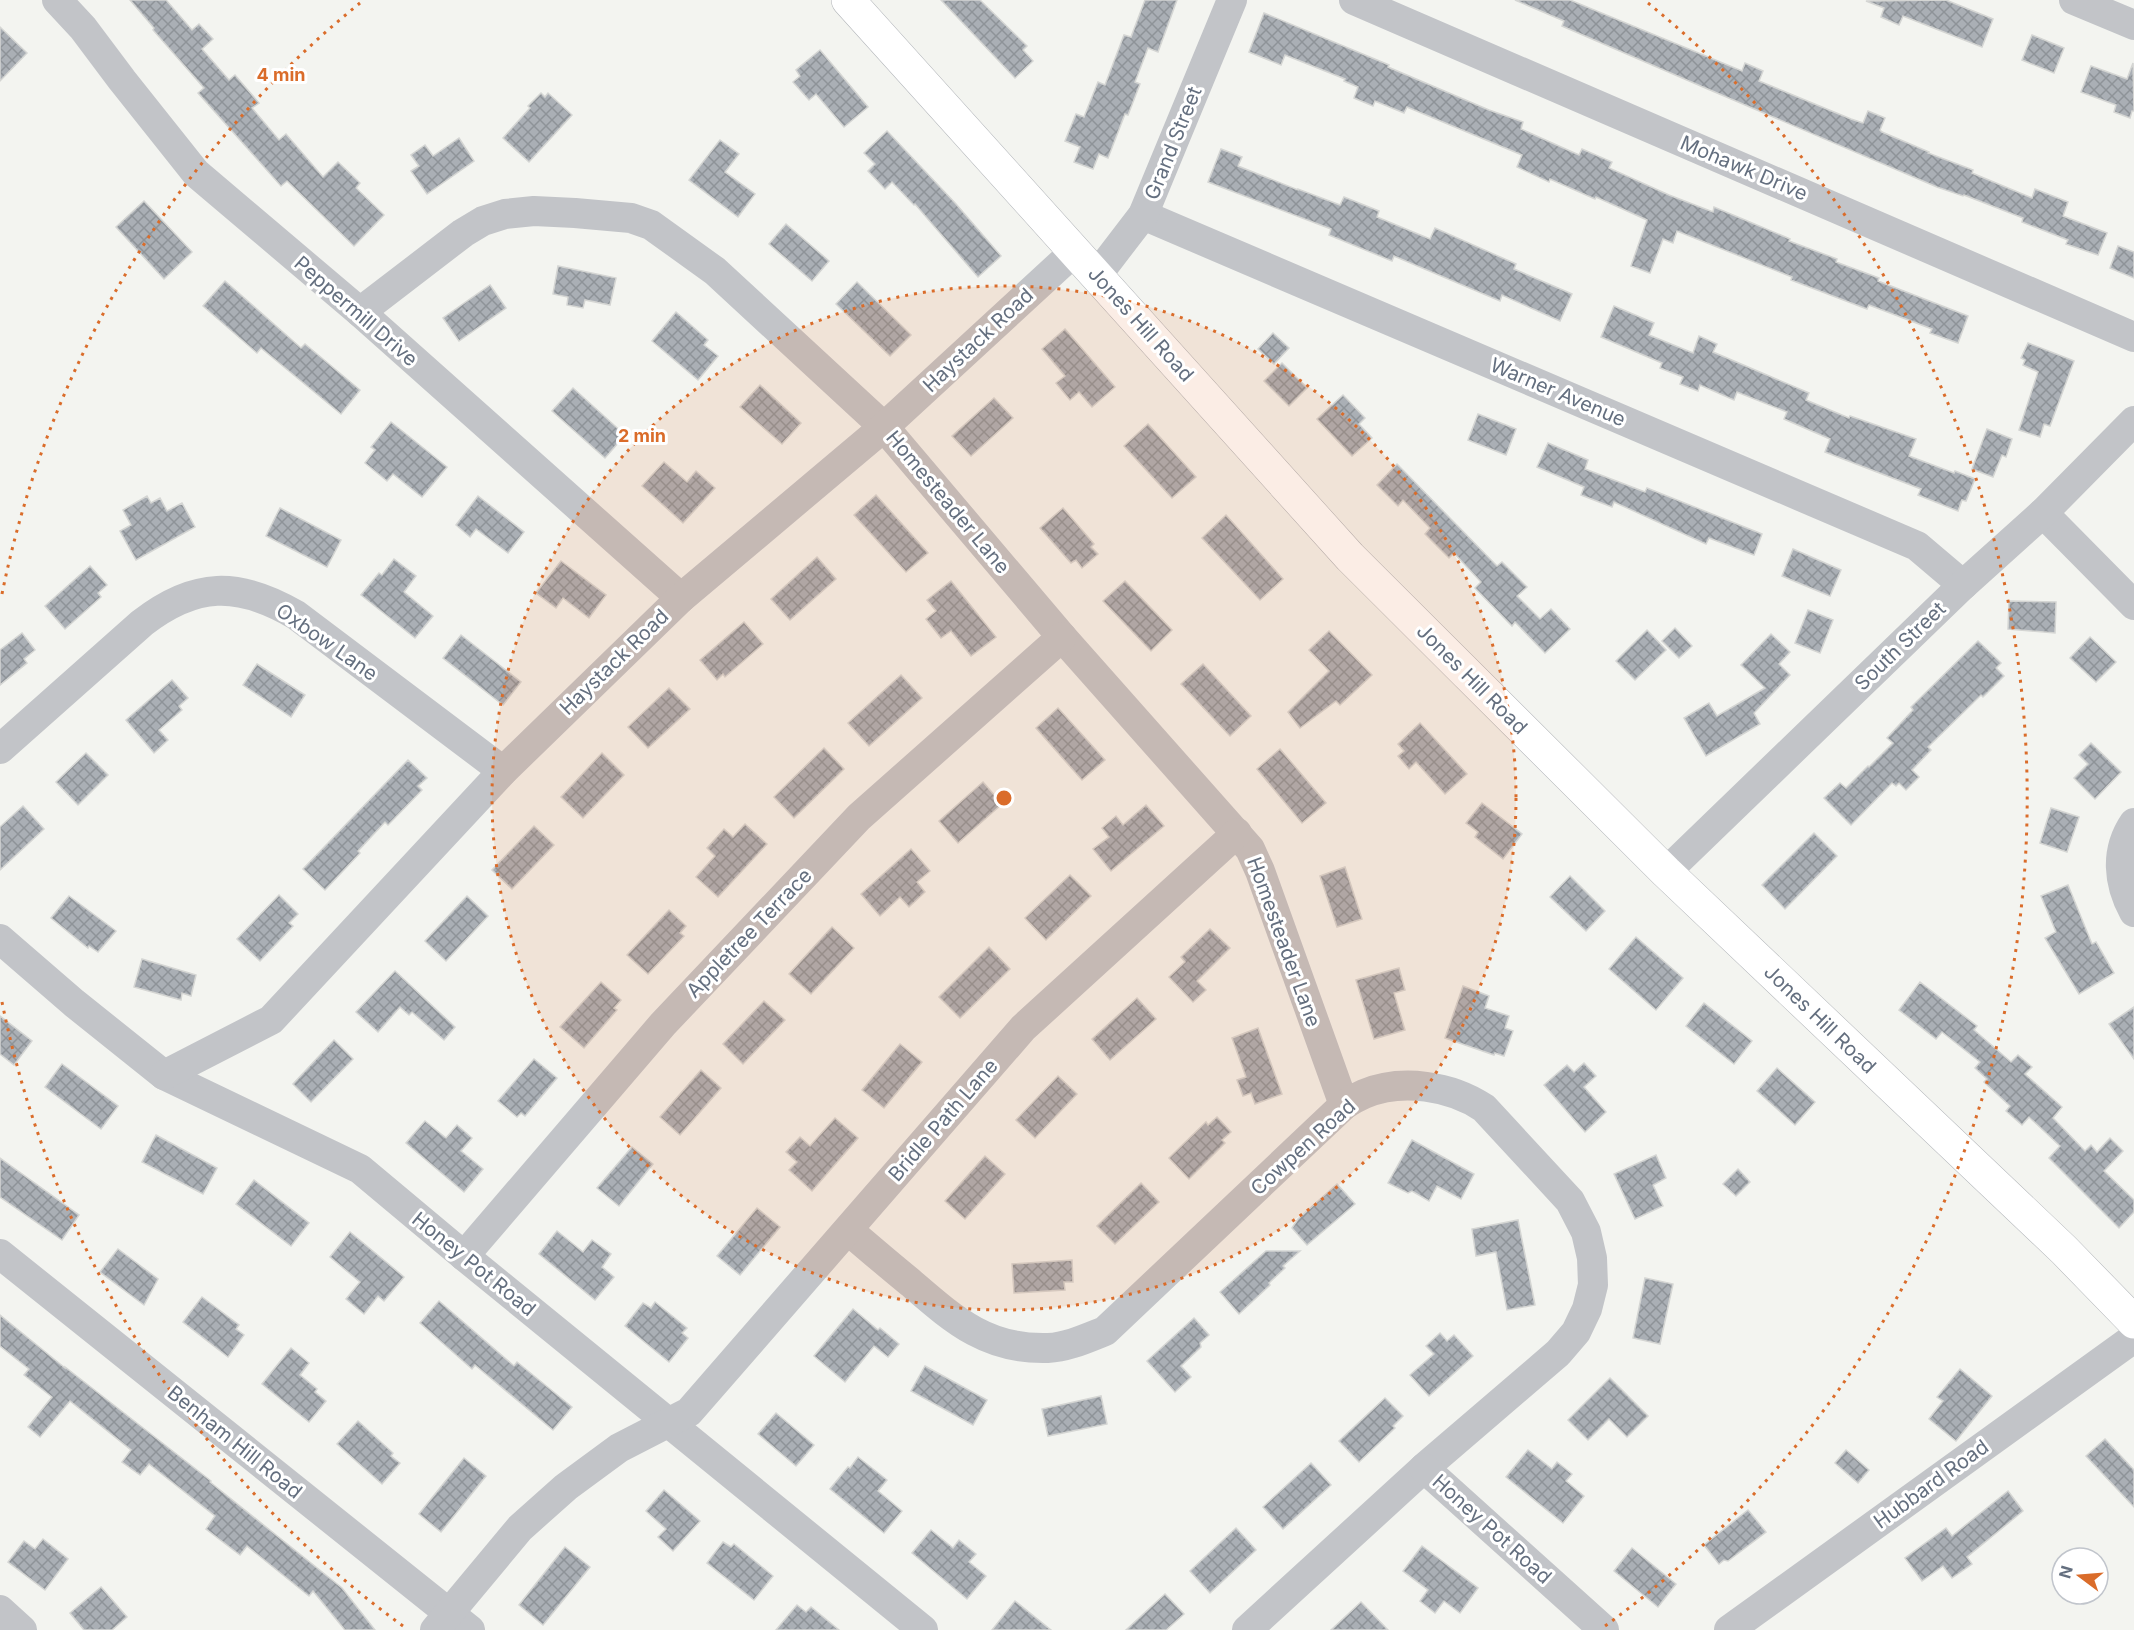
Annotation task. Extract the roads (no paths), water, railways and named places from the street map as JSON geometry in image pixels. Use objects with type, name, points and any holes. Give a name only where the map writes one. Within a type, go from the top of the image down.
[{"type":"main road","name":"Jones Hill Road","points":[[848,0],[1350,557],[1666,872],[2064,1250],[2134,1322]]},
{"type":"street","name":"Peppermill Drive","points":[[57,0],[83,28],[195,172],[360,312],[681,598]]},
{"type":"street","name":"Grand Street","points":[[1097,275],[1143,215],[1232,0]]},
{"type":"street","name":"Mohawk Drive","points":[[1354,0],[2134,337]]},
{"type":"street","points":[[2074,0],[2134,25]]},
{"type":"street","name":"Homesteader Lane","points":[[360,312],[463,232],[483,221],[505,214],[534,211],[631,218],[651,225],[715,271],[884,427],[1062,637],[1250,849],[1260,871],[1344,1105]]},
{"type":"street","name":"Warner Avenue","points":[[1143,215],[1917,546],[1962,585]]},
{"type":"street","name":"Haystack Road","points":[[164,1075],[271,1020],[503,771],[681,598],[884,427],[1074,252]]},
{"type":"street","name":"South Street","points":[[1666,872],[1962,585],[2043,513],[2134,421]]},
{"type":"street","points":[[2043,513],[2134,605]]},
{"type":"street","name":"Oxbow Lane","points":[[0,750],[160,609],[196,594],[229,590],[266,600],[296,615],[503,771]]},
{"type":"street","name":"Appletree Terrace","points":[[464,1257],[663,1024],[860,817],[1062,637]]},
{"type":"street","points":[[2134,823],[2125,838],[2120,862],[2124,890],[2134,912]]},
{"type":"street","name":"Bridle Path Lane","points":[[451,1624],[520,1528],[566,1487],[619,1448],[689,1412],[1023,1028],[1237,833]]},
{"type":"street","name":"Honey Pot Road","points":[[0,939],[74,1003],[164,1075],[360,1169],[464,1257],[923,1630]]},
{"type":"street","name":"Cowpen Road","points":[[848,1230],[952,1319],[975,1332],[1000,1343],[1025,1347],[1050,1348],[1076,1343],[1105,1331],[1128,1311],[1344,1105],[1364,1094],[1384,1088],[1405,1086],[1428,1087],[1469,1098],[1484,1108],[1570,1201],[1586,1232],[1592,1258],[1593,1285],[1587,1309],[1576,1332],[1558,1353],[1424,1468]]},
{"type":"street","name":"Benham Hill Road","points":[[0,1254],[451,1624]]},
{"type":"street","name":"Hubbard Road","points":[[1729,1630],[2134,1338]]},
{"type":"street","name":"Honey Pot Road","points":[[1247,1630],[1424,1468],[1604,1630]]},
{"type":"street","points":[[0,1610],[22,1630]]}]
